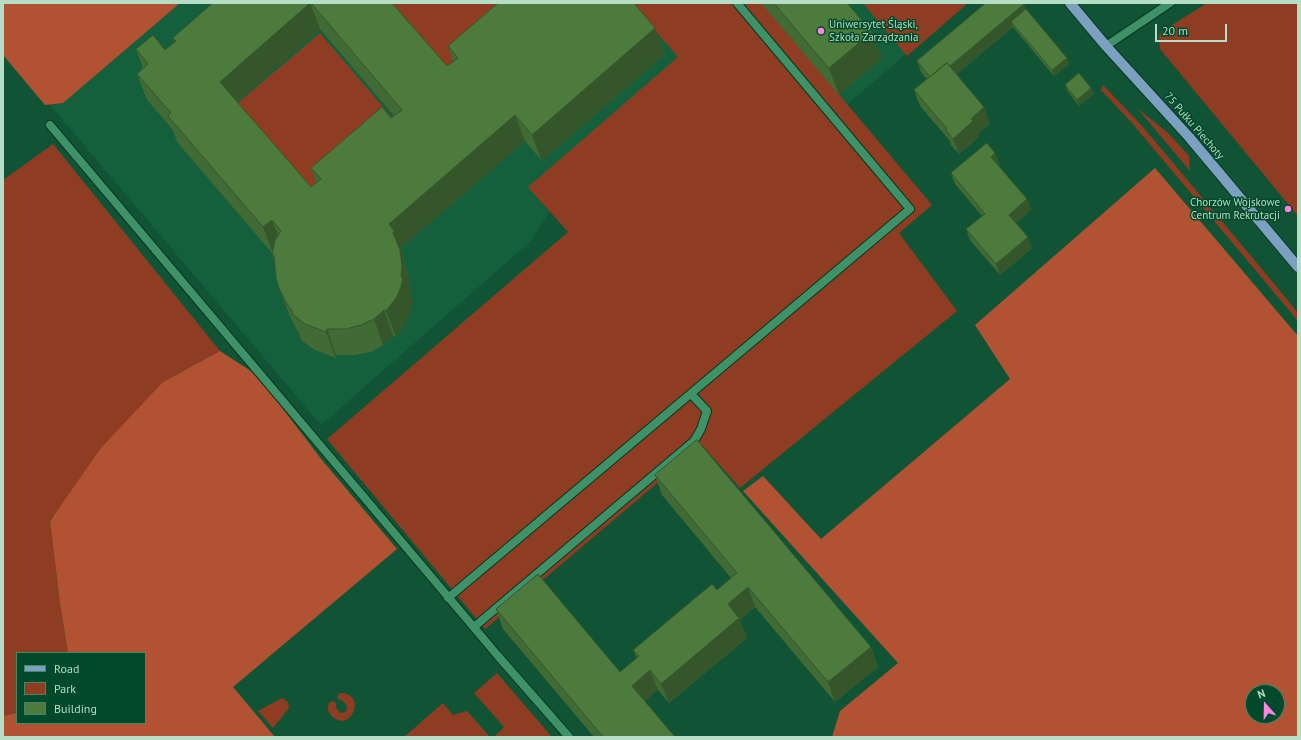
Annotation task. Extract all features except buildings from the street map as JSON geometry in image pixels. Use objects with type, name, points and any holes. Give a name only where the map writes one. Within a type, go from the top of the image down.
[{"type":"main road","name":"75 Pułku Piechoty","points":[[1070,3],[1106,46],[1189,137],[1298,267]]},
{"type":"street","points":[[448,598],[910,209],[737,3]]},
{"type":"street","points":[[1106,46],[1170,3]]},
{"type":"street","points":[[50,125],[448,598],[569,737]]},
{"type":"street","points":[[474,628],[694,441],[701,429],[707,412],[691,394]]},
{"type":"shaded area","points":[[3,3],[180,3],[63,103],[45,105],[3,55]]},
{"type":"shaded area","points":[[149,3],[879,3],[915,46],[848,104],[742,24],[582,161],[531,241],[321,425],[39,92]]},
{"type":"shaded area","points":[[1155,168],[1298,336],[1298,737],[832,737],[840,711],[898,663],[743,491],[763,476],[821,539],[1010,379],[975,325]]},
{"type":"shaded area","points":[[220,351],[257,375],[322,460],[397,549],[233,687],[275,737],[3,737],[3,716],[16,713],[16,724],[146,724],[146,652],[68,652],[50,521],[101,448],[163,382]]},
{"type":"green space","points":[[390,3],[528,3],[448,71]]},
{"type":"green space","points":[[631,3],[762,3],[932,205],[899,233],[957,311],[740,488],[702,445],[485,629],[327,439],[568,232],[528,187],[678,57]]},
{"type":"green space","points":[[863,3],[968,3],[907,56]]},
{"type":"green space","points":[[1207,3],[1298,3],[1298,216],[1160,49],[1159,35]]},
{"type":"green space","points":[[320,33],[395,121],[308,195],[233,107]]},
{"type":"green space","points":[[1103,85],[1143,127],[1276,286],[1298,313],[1298,321],[1132,123],[1101,90]]},
{"type":"green space","points":[[1137,108],[1168,133],[1189,156],[1190,171]]},
{"type":"green space","points":[[53,144],[220,351],[163,382],[50,520],[60,603],[68,652],[16,652],[16,713],[3,716],[3,180]]},
{"type":"green space","points":[[497,673],[552,737],[494,737],[504,727],[474,693]]},
{"type":"green space","points":[[340,693],[348,695],[353,699],[355,705],[351,716],[346,720],[340,721],[330,714],[328,707],[329,703],[332,701],[336,703],[336,707],[340,713],[346,712],[347,706],[343,701],[337,698]]},
{"type":"green space","points":[[282,698],[288,702],[289,708],[273,728],[258,711]]},
{"type":"green space","points":[[443,703],[453,715],[467,711],[490,737],[404,737]]},
{"type":"place","name":"Uniwersytet Śląski, Szkoła Zarządzania","points":[[821,31]]},
{"type":"place","name":"Chorzów Wojskowe Centrum Rekrutacji","points":[[1288,209]]}]
